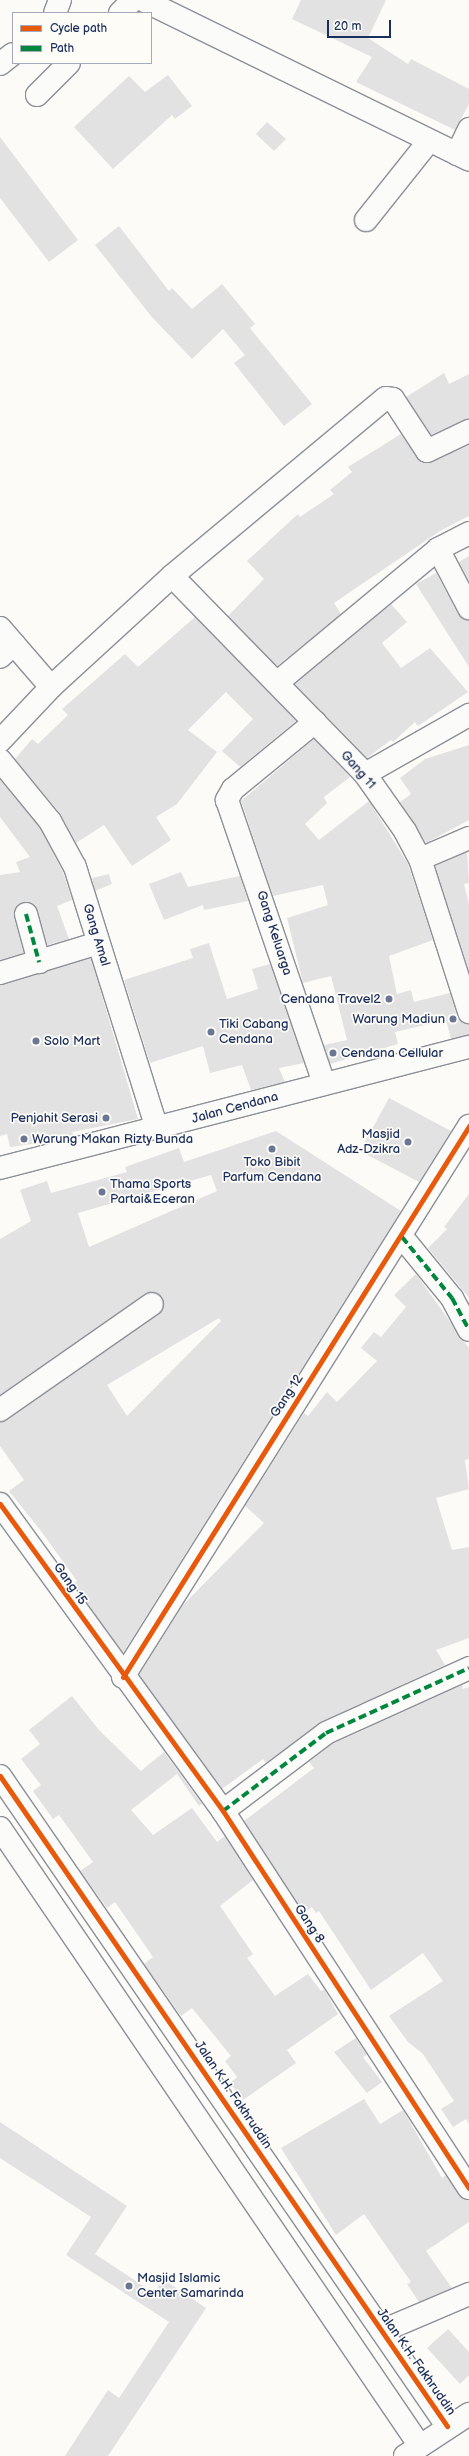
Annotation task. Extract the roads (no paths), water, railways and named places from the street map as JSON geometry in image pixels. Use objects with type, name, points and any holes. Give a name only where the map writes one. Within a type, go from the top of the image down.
[{"type":"main road","points":[[55,12],[60,0]]},
{"type":"main road","points":[[121,12],[133,0]]},
{"type":"main road","points":[[143,0],[463,157],[469,130]]},
{"type":"main road","points":[[0,64],[12,55]]},
{"type":"main road","points":[[38,95],[69,64]]},
{"type":"main road","points":[[366,220],[429,141]]},
{"type":"main road","points":[[0,741],[51,686],[172,576],[386,398],[394,398],[426,450],[430,450],[469,431]]},
{"type":"main road","points":[[278,682],[438,549],[469,533]]},
{"type":"main road","points":[[438,549],[469,608]]},
{"type":"main road","name":"Gang 11","points":[[172,576],[278,682],[365,774],[420,859],[469,1012]]},
{"type":"main road","points":[[0,628],[7,651],[51,686]]},
{"type":"main road","points":[[365,774],[469,715]]},
{"type":"main road","name":"Gang Keluarga","points":[[315,722],[230,792],[228,800],[324,1084]]},
{"type":"main road","name":"Gang Amal","points":[[0,760],[50,821],[75,867],[157,1128]]},
{"type":"main road","points":[[420,859],[469,838]]},
{"type":"main road","points":[[26,914],[39,962]]},
{"type":"main road","points":[[0,973],[98,943]]},
{"type":"main road","name":"Jalan Cendana","points":[[0,1168],[469,1047]]},
{"type":"main road","name":"Gang 12","points":[[123,1677],[402,1237],[469,1126]]},
{"type":"main road","points":[[402,1237],[452,1298],[469,1330]]},
{"type":"main road","points":[[0,1410],[152,1304]]},
{"type":"main road","name":"Gang 15","points":[[0,1504],[123,1677]]},
{"type":"main road","points":[[223,1811],[326,1733],[469,1668]]},
{"type":"main road","name":"Gang 8","points":[[123,1677],[223,1811],[469,2188]]},
{"type":"main road","name":"Jalan K.H. Fakhruddin","points":[[0,1776],[447,2426]]},
{"type":"main road","points":[[0,1828],[413,2451],[447,2426],[469,2414]]},
{"type":"main road","points":[[382,2331],[469,2294]]},
{"type":"place","name":"Cendana Travel2","points":[[389,999]]},
{"type":"place","name":"Warung Madiun","points":[[453,1019]]},
{"type":"place","name":"Tiki Cabang Cendana","points":[[211,1032]]},
{"type":"place","name":"Solo Mart","points":[[36,1041]]},
{"type":"place","name":"Cendana Cellular","points":[[333,1053]]},
{"type":"place","name":"Penjahit Serasi","points":[[106,1118]]},
{"type":"place","name":"Warung Makan Rizty Bunda","points":[[24,1139]]},
{"type":"place","name":"Masjid Adz-Dzikra","points":[[408,1142]]},
{"type":"place","name":"Toko Bibit Parfum Cendana","points":[[272,1149]]},
{"type":"place","name":"Thama Sports Partai&Eceran","points":[[102,1192]]},
{"type":"place","name":"Masjid Islamic Center Samarinda","points":[[129,2286]]}]
